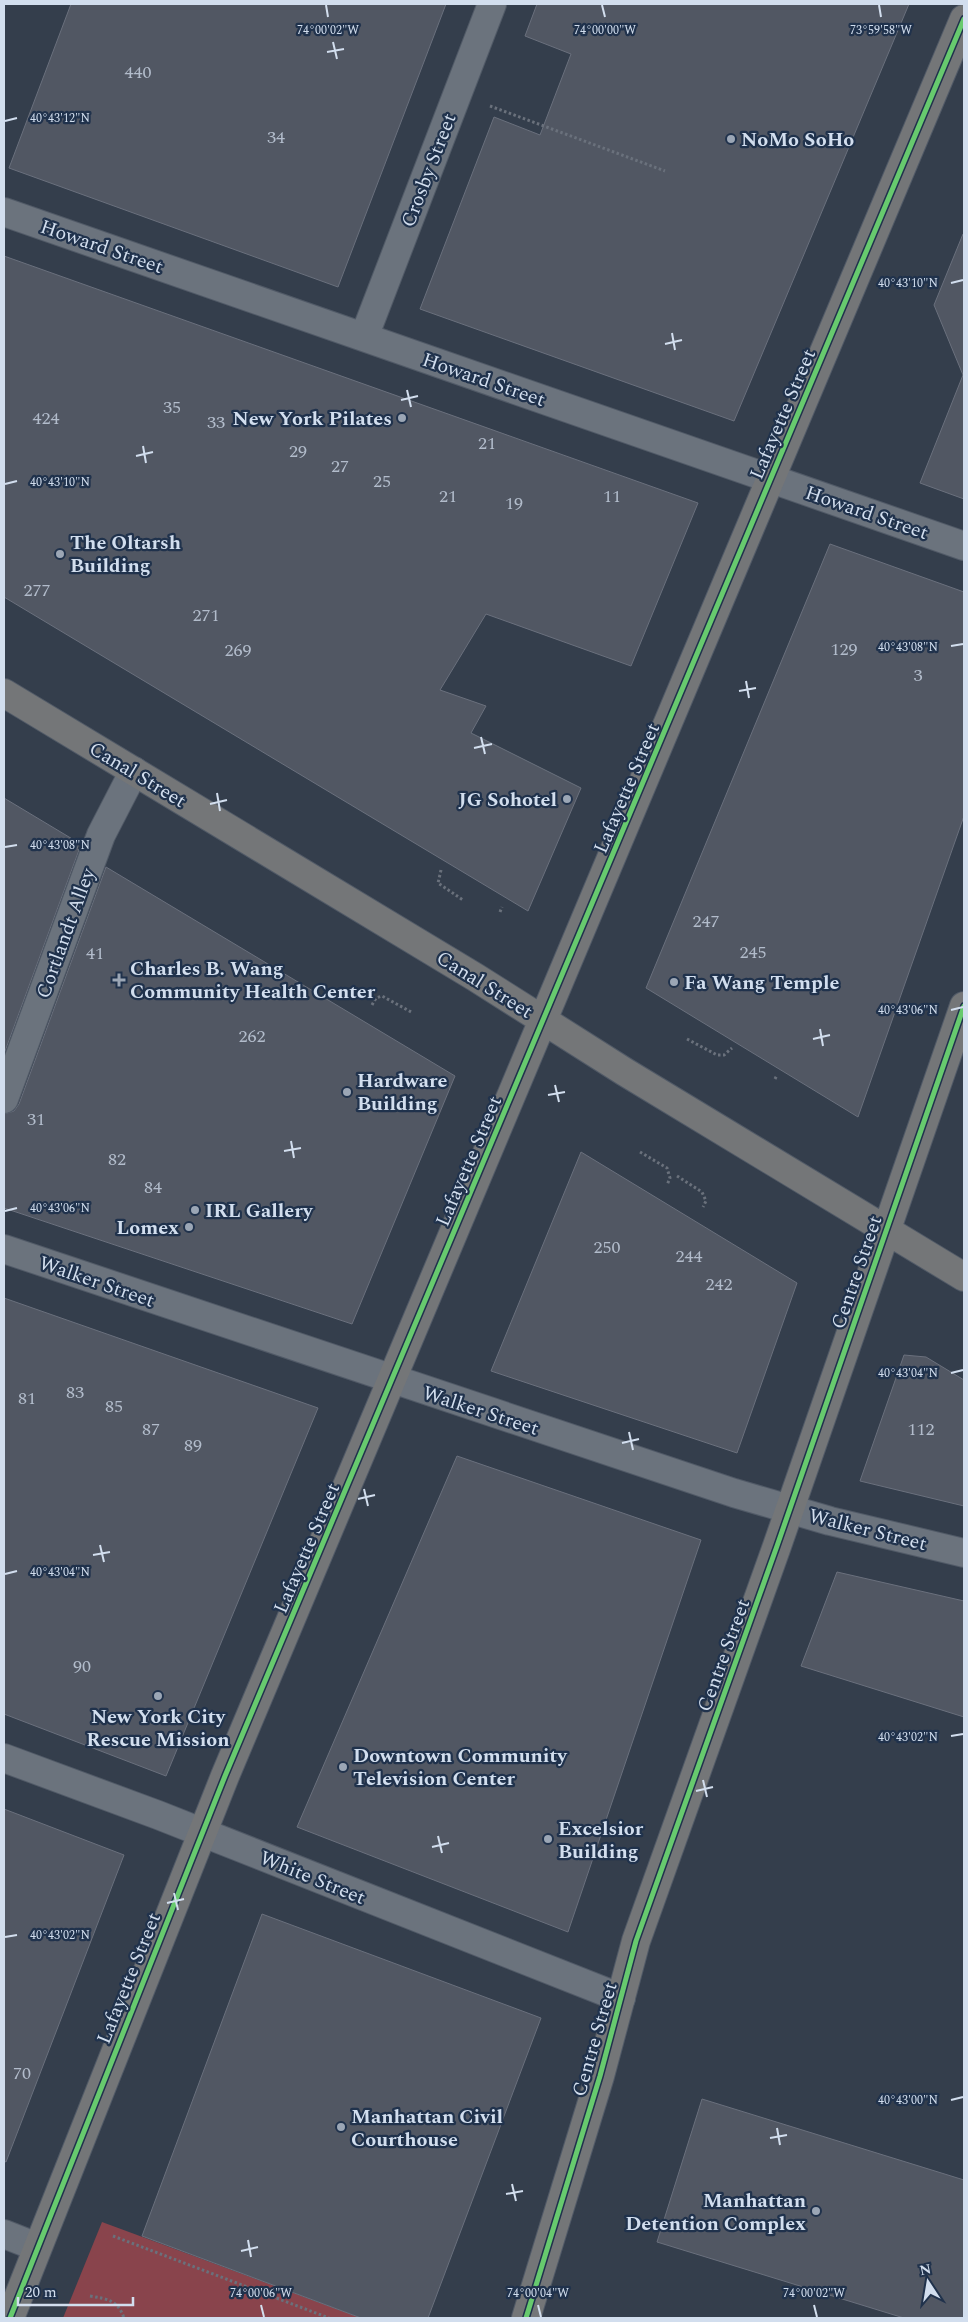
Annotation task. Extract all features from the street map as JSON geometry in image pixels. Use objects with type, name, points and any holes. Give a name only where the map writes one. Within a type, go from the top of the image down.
[{"type":"main road","name":"Lafayette Street","points":[[10,2318],[203,1833],[964,19]]},
{"type":"main road","name":"Canal Street","points":[[4,693],[964,1277]]},
{"type":"main road","name":"Centre Street","points":[[526,2318],[600,2076],[636,1941],[790,1509],[964,1006]]},
{"type":"street","name":"Crosby Street","points":[[364,337],[492,4]]},
{"type":"street","name":"Howard Street","points":[[4,212],[964,546]]},
{"type":"street","name":"Cortlandt Alley","points":[[4,1099],[101,835],[134,771]]},
{"type":"street","name":"Walker Street","points":[[4,1249],[393,1380],[830,1522],[964,1553]]},
{"type":"street","name":"White Street","points":[[4,1758],[203,1833],[621,1998]]},
{"type":"street","points":[[4,2234],[37,2247]]},
{"type":"path","points":[[487,104],[665,171]]},
{"type":"path","points":[[441,870],[438,883],[463,900]]},
{"type":"path","points":[[500,912],[502,907]]},
{"type":"path","points":[[372,1005],[376,998],[382,996],[413,1013]]},
{"type":"path","points":[[688,1039],[717,1055],[724,1055],[732,1048]]},
{"type":"path","points":[[775,1079],[777,1075]]},
{"type":"path","points":[[640,1152],[667,1168],[670,1178],[667,1185]]},
{"type":"path","points":[[677,1176],[702,1192],[706,1201],[703,1206]]},
{"type":"path","points":[[113,2236],[329,2318]]},
{"type":"path","points":[[90,2296],[112,2300],[118,2305],[124,2318]]},
{"type":"shaded area","points":[[102,2222],[361,2318],[63,2318]]},
{"type":"building","points":[[71,4],[446,4],[338,287],[9,168]]},
{"type":"building","points":[[537,4],[909,4],[734,421],[420,309],[494,117],[540,135],[571,54],[525,36]]},
{"type":"building","points":[[963,234],[964,499],[920,483],[963,375],[934,305]]},
{"type":"building","points":[[4,256],[698,503],[631,666],[486,614],[440,690],[486,706],[471,733],[581,788],[528,911],[4,597]]},
{"type":"building","points":[[830,544],[964,592],[964,816],[858,1117],[646,988]]},
{"type":"building","points":[[4,798],[79,843],[77,849],[79,850],[4,1054]]},
{"type":"building","points":[[106,867],[455,1076],[352,1324],[4,1208],[4,1114],[14,1111],[19,1104]]},
{"type":"building","points":[[581,1152],[797,1283],[737,1453],[491,1371]]},
{"type":"building","points":[[4,1298],[318,1408],[166,1776],[4,1714]]},
{"type":"building","points":[[904,1355],[926,1357],[964,1380],[964,1506],[860,1481]]},
{"type":"building","points":[[457,1456],[701,1540],[568,1932],[297,1827]]},
{"type":"building","points":[[837,1572],[964,1601],[964,1717],[801,1666]]},
{"type":"building","points":[[4,1809],[124,1855],[6,2162],[4,2161]]},
{"type":"building","name":"Manhattan Civil Courthouse","points":[[262,1914],[541,2018],[428,2318],[361,2318],[142,2236]]},
{"type":"building","name":"Manhattan Detention Complex","points":[[702,2099],[964,2180],[964,2318],[904,2318],[657,2242]]},
{"type":"cycle path","points":[[10,2318],[225,1776],[964,19]]},
{"type":"cycle path","points":[[526,2318],[600,2076],[636,1941],[777,1546],[964,1006]]},
{"type":"place","name":"NoMo SoHo","points":[[731,139]]},
{"type":"place","name":"New York Pilates","points":[[402,418]]},
{"type":"place","name":"The Oltarsh Building","points":[[60,554]]},
{"type":"place","name":"JG Sohotel","points":[[567,799]]},
{"type":"place","name":"Charles B. Wang Community Health Center","points":[[119,980]]},
{"type":"place","name":"Fa Wang Temple","points":[[674,982]]},
{"type":"place","name":"Hardware Building","points":[[347,1092]]},
{"type":"place","name":"IRL Gallery","points":[[195,1210]]},
{"type":"place","name":"Lomex","points":[[189,1227]]},
{"type":"place","name":"New York City Rescue Mission","points":[[158,1696]]},
{"type":"place","name":"Downtown Community Television Center","points":[[343,1767]]},
{"type":"place","name":"Excelsior Building","points":[[548,1839]]},
{"type":"place","name":"Manhattan Civil Courthouse","points":[[341,2127]]},
{"type":"place","name":"Manhattan Detention Complex","points":[[816,2211]]}]
